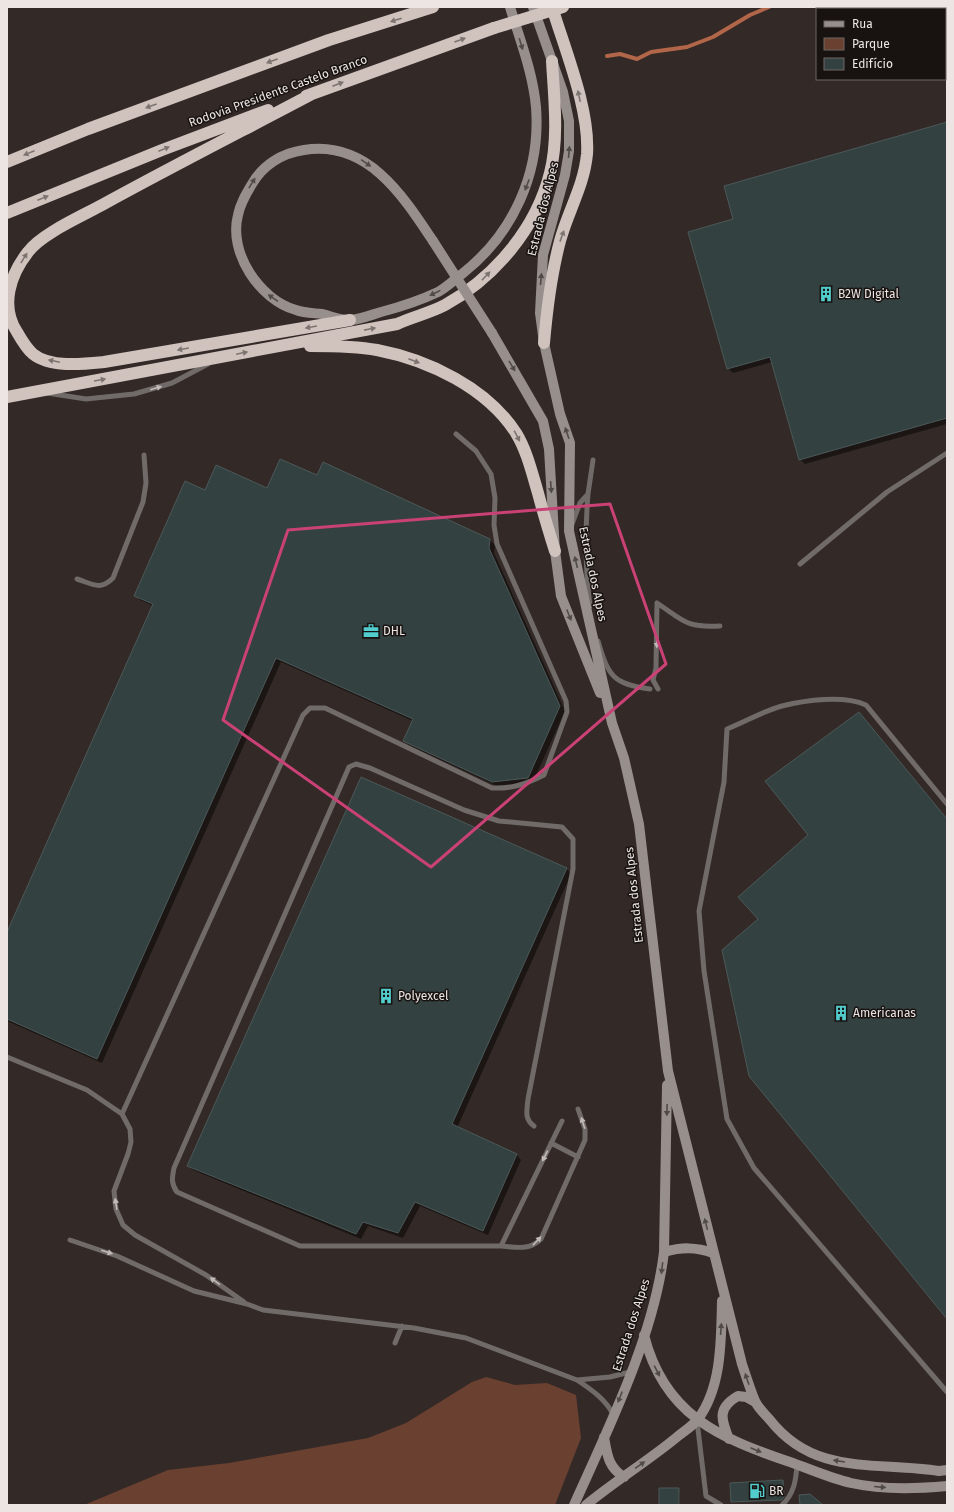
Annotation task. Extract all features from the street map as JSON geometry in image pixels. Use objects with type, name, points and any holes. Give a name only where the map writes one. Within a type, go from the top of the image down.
[{"type":"highway","points":[[7,162],[88,129],[329,40],[397,20],[432,7]]},
{"type":"highway","points":[[544,343],[550,283],[560,240],[583,180],[587,153],[584,121],[578,88],[552,7]]},
{"type":"highway","name":"Rodovia Presidente Castelo Branco","points":[[7,213],[212,130],[494,28],[563,7]]},
{"type":"highway","points":[[7,397],[397,324],[437,308],[480,283],[508,253],[527,227],[541,200],[550,173],[554,133],[552,61]]},
{"type":"highway","points":[[312,94],[165,171],[46,236],[28,250],[12,278],[8,297],[12,324],[33,354],[54,362],[77,364],[104,362],[350,320]]},
{"type":"highway","points":[[279,345],[352,346],[405,357],[430,366],[464,384],[484,398],[502,415],[517,434],[532,469],[555,551]]},
{"type":"main road","points":[[510,7],[532,80],[536,109],[535,144],[528,183],[509,223],[491,247],[468,269],[440,291],[406,306],[350,320],[295,310],[271,297],[253,279],[242,260],[237,237],[237,217],[244,198],[258,174],[278,158],[292,151],[315,148],[333,148],[350,153],[365,162],[394,187],[414,212],[433,241],[492,333],[536,407],[545,427],[549,449],[555,551],[561,596],[612,723]]},
{"type":"main road","name":"Estrada dos Alpes","points":[[533,7],[563,92],[569,121],[569,151],[565,175],[543,255],[540,313],[544,343],[560,414],[570,444],[569,531],[612,723],[624,758],[639,824],[668,1071],[722,1289],[742,1364],[755,1402]]},
{"type":"main road","name":"Estrada dos Alpes","points":[[574,1505],[604,1437],[630,1372],[654,1307],[661,1276],[664,1252],[668,1071]]},
{"type":"main road","points":[[664,1252],[680,1248],[700,1248],[713,1253]]},
{"type":"main road","points":[[586,1505],[661,1450],[697,1420],[709,1397],[715,1378],[720,1340],[722,1289]]},
{"type":"main road","points":[[644,1335],[649,1356],[661,1379],[682,1406],[710,1430],[767,1454],[851,1483],[877,1487],[907,1488],[947,1486]]},
{"type":"main road","points":[[730,1439],[723,1424],[722,1415],[725,1406],[738,1396],[746,1397],[755,1402],[781,1434],[810,1454],[834,1460],[868,1465],[947,1470]]},
{"type":"main road","points":[[604,1437],[608,1460],[617,1472],[624,1477]]},
{"type":"lane","points":[[34,392],[86,399],[134,394],[172,383],[218,358]]},
{"type":"lane","points":[[122,1114],[303,715],[310,708],[325,708],[492,788],[505,789],[524,785],[544,775],[567,712],[566,701],[497,544],[494,525],[495,498],[491,474],[476,451],[456,434]]},
{"type":"lane","points":[[800,564],[887,492],[947,453]]},
{"type":"lane","points":[[77,579],[100,586],[106,585],[113,578],[142,502],[146,483],[144,455]]},
{"type":"lane","points":[[593,460],[585,531],[588,589],[593,621],[602,655],[610,674],[619,681],[633,686],[650,689]]},
{"type":"lane","points":[[569,531],[580,503],[588,494]]},
{"type":"lane","points":[[658,689],[653,680],[656,668],[658,603],[691,625],[703,627],[720,626]]},
{"type":"lane","points":[[947,804],[866,705],[855,700],[837,698],[781,706],[728,729],[724,782],[699,911],[704,971],[727,1119],[754,1168],[947,1392]]},
{"type":"lane","points":[[534,1126],[529,1122],[527,1116],[528,1099],[573,869],[572,839],[562,827],[499,821],[464,810],[370,768],[356,764],[349,767],[174,1168],[171,1178],[173,1186],[177,1192],[300,1246],[501,1246],[526,1248],[535,1245],[541,1239],[578,1157],[586,1135],[578,1109]]},
{"type":"lane","points":[[7,1056],[87,1090],[122,1114],[130,1129],[131,1142],[114,1191],[116,1209],[123,1225],[136,1235],[206,1275],[247,1304]]},
{"type":"lane","points":[[501,1246],[562,1121]]},
{"type":"lane","points":[[551,1143],[578,1157]]},
{"type":"lane","points":[[70,1240],[117,1256],[194,1291],[247,1304],[263,1310],[402,1326],[466,1338],[578,1380],[594,1391],[605,1402],[613,1414]]},
{"type":"lane","points":[[396,1343],[402,1326]]},
{"type":"lane","points":[[578,1380],[610,1377],[630,1372]]},
{"type":"lane","points":[[697,1420],[706,1496],[720,1505]]},
{"type":"lane","points":[[782,1505],[790,1498],[795,1482],[797,1464]]},
{"type":"highlighted area","points":[[610,504],[666,664],[431,867],[223,720],[288,530]]},
{"type":"green space","points":[[486,1377],[515,1385],[547,1383],[576,1395],[581,1438],[555,1505],[84,1505],[168,1470],[229,1463],[368,1438],[406,1423],[472,1382]]},
{"type":"building","name":"B2W Digital","points":[[947,122],[947,418],[799,460],[770,357],[727,369],[688,232],[733,219],[724,186]]},
{"type":"building","points":[[280,459],[317,475],[323,462],[490,539],[489,548],[560,706],[528,778],[492,782],[403,741],[413,719],[276,658],[97,1059],[7,1019],[7,932],[153,604],[134,596],[185,481],[205,490],[216,465],[267,488]]},
{"type":"building","name":"Americanas","points":[[859,712],[947,819],[947,1319],[749,1076],[722,950],[758,919],[738,897],[808,835],[765,781]]},
{"type":"building","name":"Polyexcel","points":[[361,777],[567,868],[452,1124],[517,1154],[483,1231],[415,1202],[398,1233],[363,1222],[356,1234],[187,1166]]},
{"type":"building","name":"BR","points":[[783,1480],[784,1497],[782,1500],[731,1502],[730,1483]]},
{"type":"building","points":[[659,1488],[679,1488],[679,1505],[659,1505]]},
{"type":"building","points":[[810,1494],[823,1505],[800,1505],[799,1495]]},
{"type":"waterway","points":[[607,56],[620,54],[637,59],[651,52],[687,47],[713,37],[750,15],[769,7]]},
{"type":"place","name":"B2W Digital","points":[[826,294]]},
{"type":"place","name":"DHL","points":[[371,631]]},
{"type":"place","name":"Polyexcel","points":[[386,996]]},
{"type":"place","name":"Americanas","points":[[841,1013]]},
{"type":"place","name":"BR","points":[[757,1491]]}]
